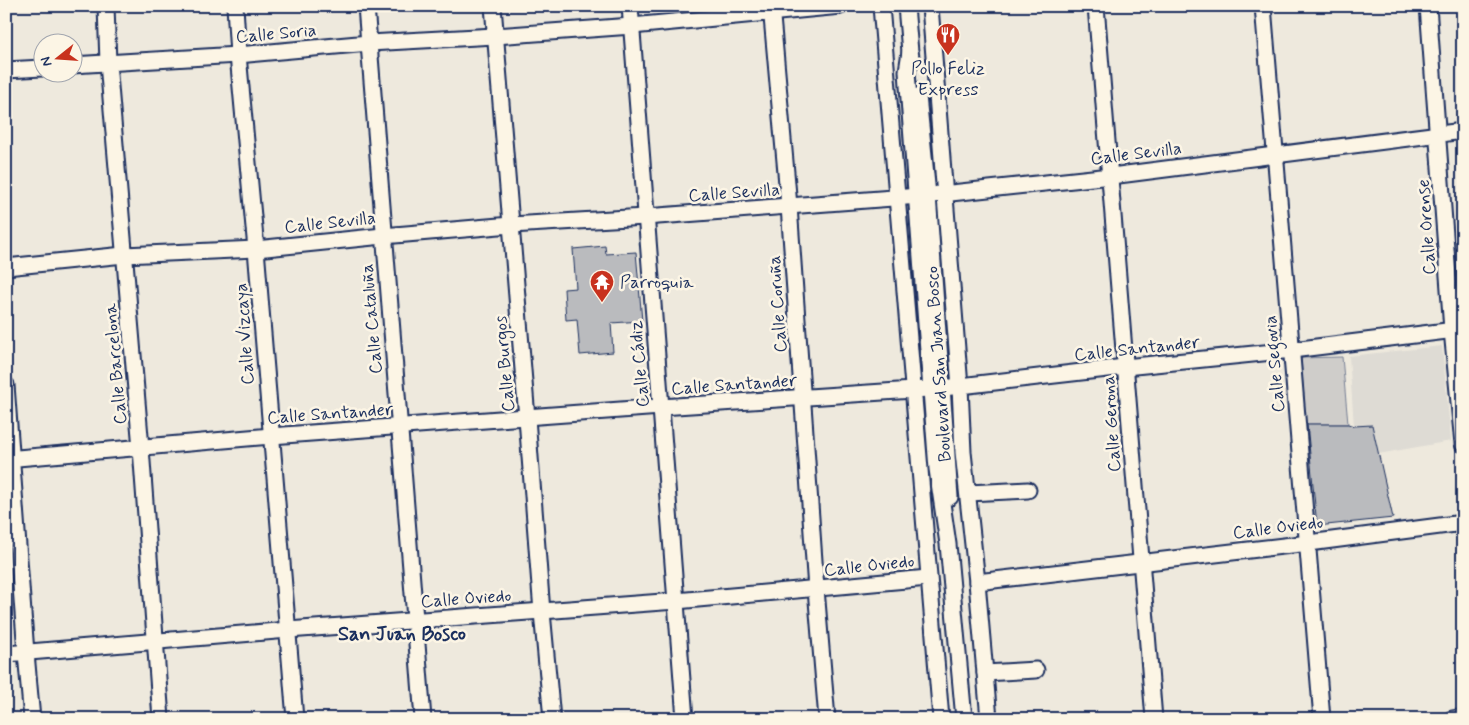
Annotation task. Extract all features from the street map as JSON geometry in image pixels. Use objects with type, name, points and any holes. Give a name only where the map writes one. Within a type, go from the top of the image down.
[{"type":"street","name":"Calle Barcelona","points":[[106,6],[108,63],[141,448],[161,719]]},
{"type":"street","name":"Calle Vizcaya","points":[[235,6],[295,719]]},
{"type":"street","name":"Calle Cataluña","points":[[366,6],[423,719]]},
{"type":"street","name":"Calle Burgos","points":[[493,6],[552,719]]},
{"type":"street","name":"Calle Cádiz","points":[[630,6],[685,719]]},
{"type":"street","name":"Calle Soria","points":[[82,65],[238,56],[369,43],[632,26],[771,9],[841,6]]},
{"type":"street","name":"Boulevard San Juan Bosco","points":[[881,6],[941,719]]},
{"type":"street","points":[[906,6],[910,52],[907,71],[908,86],[922,196],[937,389],[951,500],[948,544],[964,719]]},
{"type":"street","name":"Boulevard San Juan Bosco","points":[[930,6],[960,387],[963,452],[989,719]]},
{"type":"street","name":"Calle Gerona","points":[[1096,6],[1154,719]]},
{"type":"street","name":"Calle Segovia","points":[[1263,6],[1309,542],[1322,719]]},
{"type":"street","name":"Calle Orense","points":[[1428,6],[1457,330],[1463,444]]},
{"type":"street","name":"Calle Coruña","points":[[771,9],[789,206],[827,719]]},
{"type":"street","points":[[6,70],[32,69]]},
{"type":"street","name":"Calle Sevilla","points":[[6,267],[124,255],[256,249],[511,225],[646,217],[944,194],[1111,176],[1463,131]]},
{"type":"street","name":"Calle Santander","points":[[9,458],[271,436],[960,387],[1457,330]]},
{"type":"street","points":[[6,385],[9,458],[32,719]]},
{"type":"street","points":[[968,493],[1028,490]]},
{"type":"street","name":"Calle Oviedo","points":[[977,582],[1463,523]]},
{"type":"street","name":"Calle Oviedo","points":[[6,654],[288,630],[676,601],[928,578]]},
{"type":"street","points":[[985,673],[1036,670]]},
{"type":"street","points":[[1452,719],[1463,717]]},
{"type":"shaded area","points":[[1442,346],[1451,441],[1378,454],[1372,425],[1354,426],[1349,356]]},
{"type":"shaded area","points":[[1342,357],[1348,424],[1306,424],[1301,358]]},
{"type":"building","name":"Parroquia","points":[[605,246],[606,254],[636,252],[642,321],[611,323],[613,352],[580,355],[577,319],[566,320],[564,289],[576,288],[573,249]]},
{"type":"building","points":[[1307,424],[1372,425],[1393,518],[1317,526]]},
{"type":"place","name":"Pollo Feliz Express","points":[[948,56]]},
{"type":"place","name":"Parroquia","points":[[602,303]]},
{"type":"district","name":"San Juan Bosco","points":[[402,633]]}]
